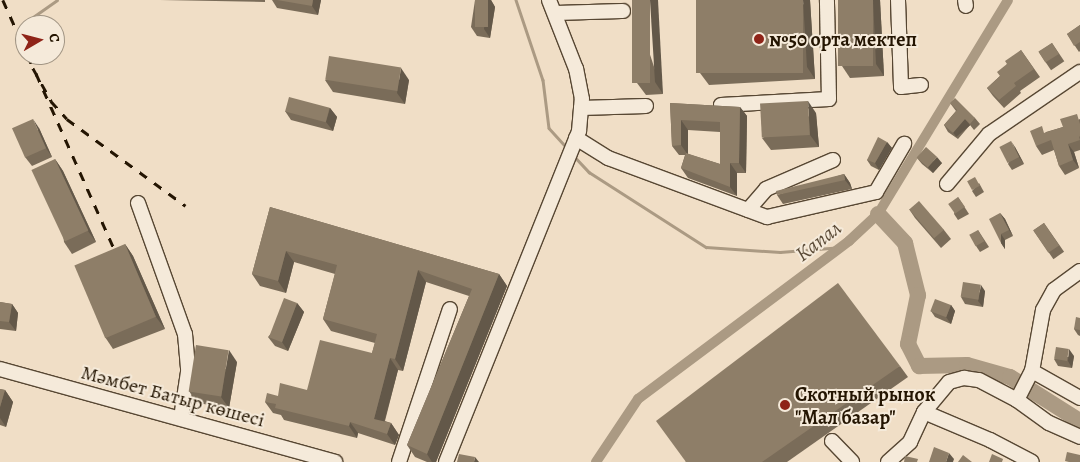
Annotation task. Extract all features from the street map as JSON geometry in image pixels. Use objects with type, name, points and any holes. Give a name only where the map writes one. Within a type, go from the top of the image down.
[{"type":"street","points":[[721,105],[829,98],[827,0]]},
{"type":"street","points":[[898,0],[902,87],[921,86]]},
{"type":"street","points":[[446,462],[572,147],[581,108],[576,69],[552,6],[623,11]]},
{"type":"street","points":[[947,184],[989,134],[1080,72]]},
{"type":"street","points":[[581,108],[646,106]]},
{"type":"street","points":[[572,147],[608,158],[767,217],[876,192],[904,144]]},
{"type":"street","points":[[748,210],[766,190],[833,160]]},
{"type":"street","points":[[138,202],[185,334],[188,372],[181,418]]},
{"type":"street","points":[[1017,400],[1032,371],[1043,310],[1054,290],[1080,271]]},
{"type":"street","points":[[399,462],[450,309]]},
{"type":"street","name":"Мәмбет Батыр көшесі","points":[[0,369],[335,462]]},
{"type":"street","points":[[1032,371],[1080,398]]},
{"type":"street","points":[[888,462],[910,442],[924,412],[950,382],[964,378],[979,380],[1017,400],[1049,423],[1080,436]]},
{"type":"street","points":[[924,412],[990,440],[1032,462]]},
{"type":"street","points":[[832,440],[852,462]]},
{"type":"building","points":[[277,0],[313,0],[312,6]]},
{"type":"building","points":[[475,0],[488,0],[488,27],[475,27]]},
{"type":"building","points":[[632,0],[650,0],[650,83],[632,83]]},
{"type":"building","name":"№50 орта мектеп","points":[[696,0],[803,0],[803,73],[696,73]]},
{"type":"building","points":[[838,0],[873,0],[873,66],[838,66]]},
{"type":"building","points":[[1080,25],[1080,42],[1074,46],[1067,34]]},
{"type":"building","points":[[1052,43],[1059,54],[1045,63],[1038,51]]},
{"type":"building","points":[[1021,50],[1034,69],[1014,83],[1016,86],[999,100],[987,88],[1000,76],[997,72],[1007,64],[1005,61]]},
{"type":"building","points":[[329,56],[401,67],[397,91],[325,80]]},
{"type":"building","points":[[289,97],[330,108],[326,122],[285,111]]},
{"type":"building","points":[[955,98],[975,118],[970,124],[965,119],[953,133],[944,125],[957,110],[950,103]]},
{"type":"building","points":[[808,101],[810,135],[762,137],[760,104]]},
{"type":"building","points":[[670,103],[740,107],[739,163],[730,163],[730,187],[681,168],[686,153],[720,164],[720,122],[681,120],[681,145],[672,146]]},
{"type":"building","points":[[1077,114],[1080,124],[1080,140],[1068,144],[1073,160],[1059,166],[1051,140],[1036,146],[1030,131],[1042,126],[1044,133],[1063,127],[1060,119]]},
{"type":"building","points":[[33,119],[46,148],[25,158],[12,128]]},
{"type":"building","points":[[878,137],[887,142],[875,163],[867,160]]},
{"type":"building","points":[[1011,141],[1019,157],[1008,163],[999,147]]},
{"type":"building","points":[[926,147],[937,157],[928,167],[917,157]]},
{"type":"building","points":[[55,159],[88,231],[65,242],[31,170]]},
{"type":"building","points":[[844,174],[845,180],[777,195],[776,191]]},
{"type":"building","points":[[975,177],[980,186],[972,190],[967,181]]},
{"type":"building","points":[[958,197],[965,207],[955,214],[948,204]]},
{"type":"building","points":[[919,201],[944,230],[934,238],[909,210]]},
{"type":"building","points":[[270,207],[499,274],[427,454],[407,445],[472,289],[418,270],[395,359],[390,358],[374,419],[391,423],[387,434],[350,422],[349,426],[275,408],[276,404],[265,402],[267,393],[278,396],[280,383],[307,390],[320,340],[372,353],[377,334],[323,319],[337,265],[286,251],[278,281],[252,274]]},
{"type":"building","points":[[1000,213],[1009,230],[1001,234],[1001,243],[989,219]]},
{"type":"building","points":[[1044,223],[1059,245],[1048,253],[1033,230]]},
{"type":"building","points":[[978,230],[984,241],[976,246],[969,235]]},
{"type":"building","points":[[125,244],[156,317],[105,338],[74,265]]},
{"type":"building","points":[[963,282],[981,285],[978,300],[961,297]]},
{"type":"building","name":"Скотный рынок \"Мал базар\"","points":[[838,283],[900,366],[762,462],[686,462],[656,421]]},
{"type":"building","points":[[284,298],[297,303],[282,342],[269,337]]},
{"type":"building","points":[[935,299],[951,305],[946,317],[930,311]]},
{"type":"building","points":[[0,302],[12,304],[9,322],[0,321]]},
{"type":"building","points":[[1076,317],[1080,318],[1080,330],[1074,329]]},
{"type":"building","points":[[196,345],[229,350],[221,397],[189,391]]},
{"type":"building","points":[[1056,347],[1069,349],[1067,361],[1054,359]]},
{"type":"building","points":[[0,389],[5,390],[0,407]]},
{"type":"building","points":[[934,447],[949,453],[946,462],[929,462]]},
{"type":"building","points":[[1067,452],[1080,455],[1080,462],[1065,461]]},
{"type":"building","points":[[459,454],[475,457],[474,462],[457,462]]},
{"type":"building","points":[[992,454],[1003,459],[1002,462],[989,462]]},
{"type":"building","points":[[963,455],[972,462],[958,462]]},
{"type":"building","points":[[905,456],[918,459],[917,462],[904,462]]},
{"type":"waterway","points":[[36,15],[57,0]]},
{"type":"waterway","points":[[516,0],[543,80],[549,128],[566,147]]},
{"type":"waterway","name":"Капал","points":[[596,462],[638,399],[849,241],[878,214],[1008,0]]},
{"type":"waterway","points":[[575,157],[589,172],[706,247],[780,252],[842,247]]},
{"type":"waterway","points":[[878,214],[905,243],[918,295],[908,344],[919,366],[967,365],[1010,377],[1080,421]]},
{"type":"railway","points":[[3,0],[15,27]]},
{"type":"railway","points":[[120,263],[33,68],[51,101],[67,119],[186,206]]},
{"type":"place","name":"№50 орта мектеп","points":[[759,39]]},
{"type":"place","name":"Скотный рынок \"Мал базар\"","points":[[785,405]]}]
